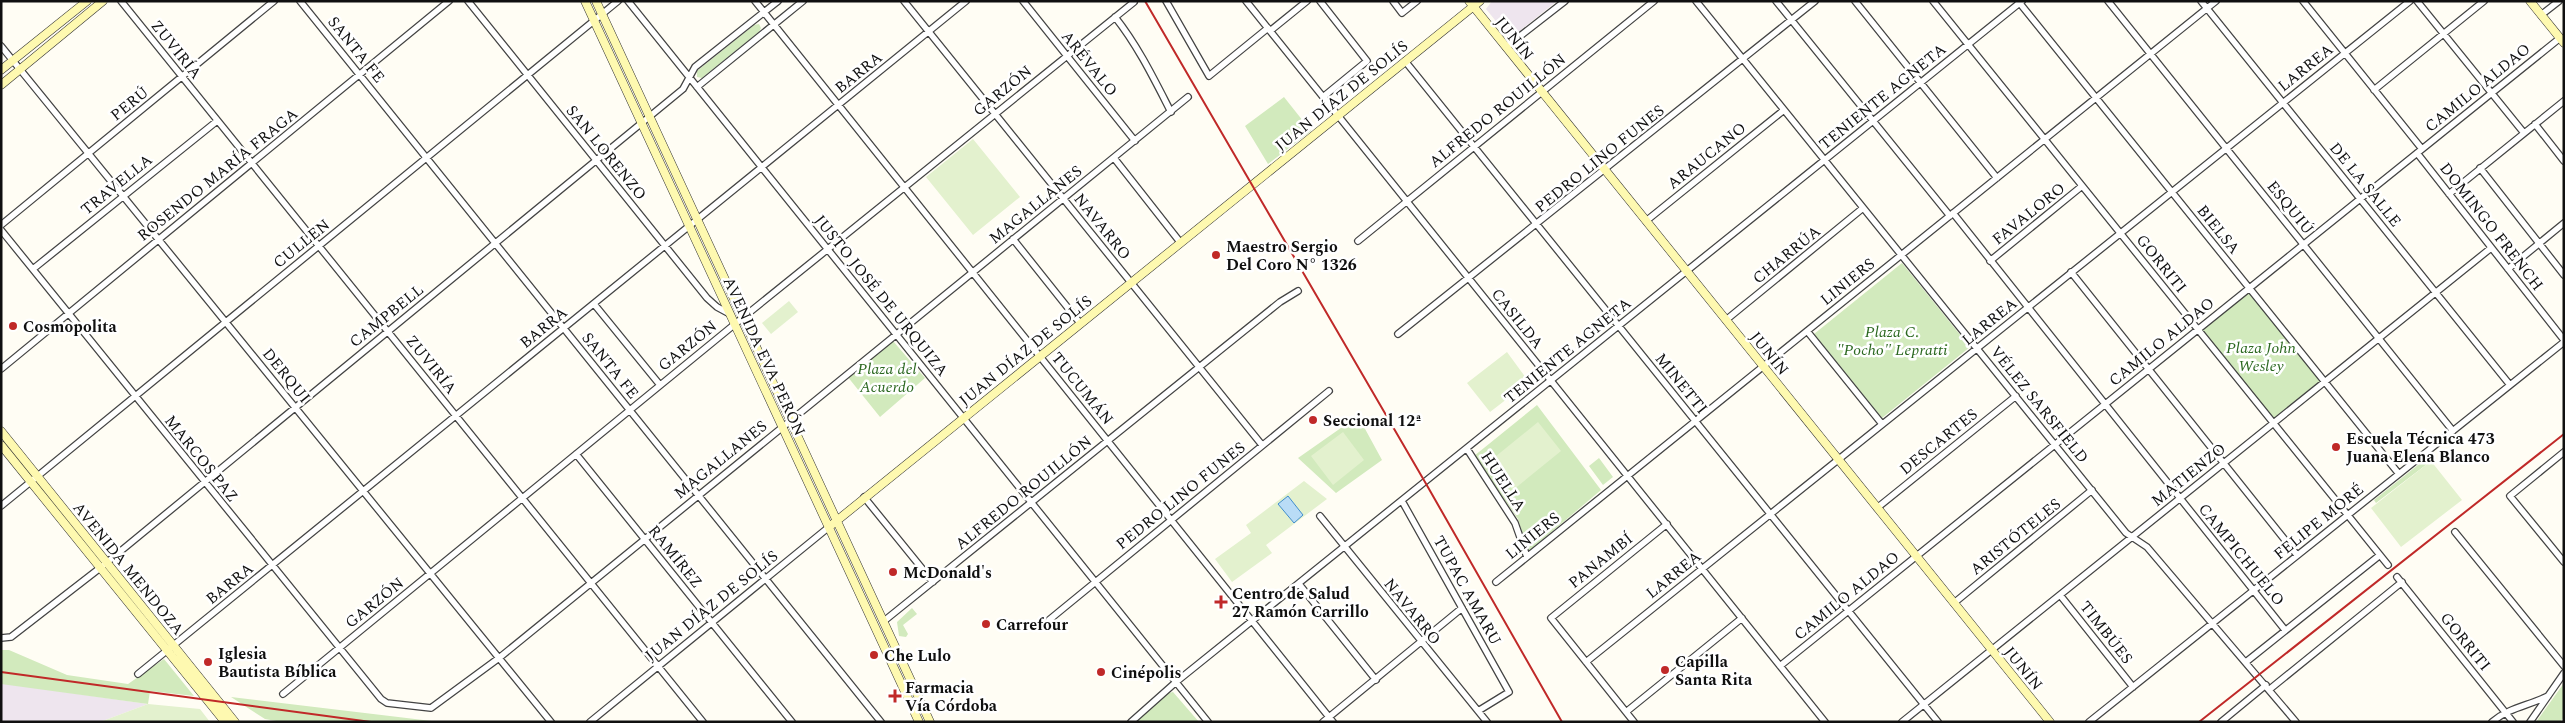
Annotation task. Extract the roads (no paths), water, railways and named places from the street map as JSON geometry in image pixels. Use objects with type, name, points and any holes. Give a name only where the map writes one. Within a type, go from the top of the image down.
[{"type":"main road","points":[[1,70],[86,1]]},
{"type":"main road","points":[[1,85],[103,1]]},
{"type":"main road","name":"AVENIDA EVA PERÓN","points":[[585,1],[919,722]]},
{"type":"main road","name":"AVENIDA EVA PERÓN","points":[[596,1],[838,519],[930,722]]},
{"type":"main road","name":"JUAN DÍAZ DE SOLÍS","points":[[829,527],[1405,61],[1471,4],[1480,1]]},
{"type":"main road","points":[[2530,1],[2562,41]]},
{"type":"main road","name":"JUNÍN","points":[[1471,4],[2050,722]]},
{"type":"main road","name":"AVENIDA MENDOZA","points":[[1,431],[107,562],[224,722]]},
{"type":"main road","name":"AVENIDA MENDOZA","points":[[1,445],[100,568],[235,722]]},
{"type":"street","name":"ZUVIRÍA","points":[[121,1],[659,666],[702,722]]},
{"type":"street","name":"PERÚ","points":[[1,225],[274,1]]},
{"type":"street","name":"SANTA FE","points":[[300,1],[881,722]]},
{"type":"street","name":"ROSENDO MARÍA FRAGA","points":[[1,369],[450,1]]},
{"type":"street","name":"SAN LORENZO","points":[[468,1],[707,298],[717,307],[730,314]]},
{"type":"street","name":"CULLEN","points":[[1,506],[618,1]]},
{"type":"street","name":"JUSTO JOSÉ DE URQUIZA","points":[[628,1],[1208,722]]},
{"type":"street","name":"TUCUMÁN","points":[[755,1],[1332,719]]},
{"type":"street","name":"CAMPBELL","points":[[1,638],[11,637],[100,568],[388,332],[683,90],[695,67],[778,1]]},
{"type":"street","points":[[697,87],[803,1]]},
{"type":"street","name":"NAVARRO","points":[[904,1],[1262,446]]},
{"type":"street","name":"BARRA","points":[[138,674],[966,1]]},
{"type":"street","name":"ARÉVALO","points":[[1023,1],[1136,141]]},
{"type":"street","points":[[1166,1],[1209,76],[1307,1]]},
{"type":"street","name":"CASILDA","points":[[1246,1],[1825,722]]},
{"type":"street","points":[[1320,1],[1367,60],[1323,97]]},
{"type":"street","points":[[1393,1],[1402,13],[1417,1]]},
{"type":"street","points":[[1506,48],[1565,1]]},
{"type":"street","name":"ALFREDO ROUILLÓN","points":[[1358,241],[1654,1]]},
{"type":"street","name":"VÉLEZ SARSFIELD","points":[[1696,1],[2126,532],[2147,547],[2296,722]]},
{"type":"street","name":"CAMPICHUELO","points":[[1776,1],[1990,261],[2285,630]]},
{"type":"street","name":"PEDRO LINO FUNES","points":[[1398,334],[1537,225],[1815,1]]},
{"type":"street","points":[[1855,1],[1997,178]]},
{"type":"street","name":"GORRITI","points":[[1933,1],[2388,565]]},
{"type":"street","name":"ESQUIÚ","points":[[2108,1],[2453,431]]},
{"type":"street","name":"DE LA SALLE","points":[[2201,1],[2510,385]]},
{"type":"street","name":"LINIERS","points":[[1496,582],[2216,1]]},
{"type":"street","name":"DOMINGO FRENCH","points":[[2303,1],[2374,90],[2449,194],[2564,341]]},
{"type":"street","name":"LARREA","points":[[1586,662],[2410,1]]},
{"type":"street","points":[[2417,1],[2524,134]]},
{"type":"street","points":[[2374,90],[2484,1]]},
{"type":"street","points":[[2542,15],[2559,1]]},
{"type":"street","name":"GARZÓN","points":[[283,694],[735,324],[1134,2]]},
{"type":"street","name":"TENIENTE AGNETA","points":[[1131,722],[1176,682],[1552,381],[2020,2]]},
{"type":"street","name":"BIELSA","points":[[2020,2],[2399,474]]},
{"type":"street","points":[[1115,18],[1129,34],[1146,62],[1171,112]]},
{"type":"street","name":"CAMILO ALDAO","points":[[1780,666],[2491,93],[2562,41]]},
{"type":"street","name":"DERQUI","points":[[1,46],[551,722]]},
{"type":"street","name":"MINETTI","points":[[1405,61],[1938,722]]},
{"type":"street","name":"MAGALLANES","points":[[431,708],[499,658],[791,418],[1188,98]]},
{"type":"street","points":[[2449,194],[2564,101]]},
{"type":"street","name":"ARAUCANO","points":[[1646,221],[1784,110]]},
{"type":"street","name":"TRAVELLA","points":[[33,269],[217,121]]},
{"type":"street","points":[[2535,124],[2564,161]]},
{"type":"street","points":[[1114,158],[1180,242]]},
{"type":"street","points":[[2480,168],[2564,275]]},
{"type":"street","name":"FAVALORO","points":[[1990,261],[2082,186]]},
{"type":"street","name":"CHARRÚA","points":[[1726,320],[1863,208]]},
{"type":"street","points":[[2508,269],[2564,223]]},
{"type":"street","name":"MARCOS PAZ","points":[[1,230],[338,649],[383,701],[431,708]]},
{"type":"street","points":[[1013,240],[1080,323]]},
{"type":"street","name":"MATIENZO","points":[[1902,722],[2492,248]]},
{"type":"street","points":[[2071,272],[2297,555]]},
{"type":"street","name":"ALFREDO ROUILLÓN","points":[[884,621],[1199,366],[1280,302],[1298,291]]},
{"type":"street","points":[[594,304],[660,385]]},
{"type":"street","points":[[1807,331],[1882,424]]},
{"type":"street","name":"FELIPE MORÉ","points":[[2089,722],[2564,341]]},
{"type":"street","name":"PEDRO LINO FUNES","points":[[1049,620],[1329,391]]},
{"type":"street","name":"DESCARTES","points":[[1877,508],[2016,396]]},
{"type":"street","name":"HUELLA","points":[[1467,449],[1514,522],[1527,557]]},
{"type":"street","points":[[2564,452],[2510,496],[2564,562]]},
{"type":"street","name":"RAMÍREZ","points":[[576,454],[792,722]]},
{"type":"street","name":"ARISTÓTELES","points":[[1954,603],[2092,490]]},
{"type":"street","points":[[864,497],[933,582]]},
{"type":"street","name":"TUPAC AMARU","points":[[1402,501],[1509,692],[1478,711]]},
{"type":"street","name":"NAVARRO","points":[[1320,516],[1344,548],[1487,722]]},
{"type":"street","name":"PANAMBÍ","points":[[1586,662],[1550,618],[1667,524]]},
{"type":"street","name":"JUAN DÍAZ DE SOLÍS","points":[[590,722],[829,527]]},
{"type":"street","points":[[2456,532],[2564,666]]},
{"type":"street","points":[[2246,662],[2380,555]]},
{"type":"street","name":"GORRITI","points":[[2397,577],[2514,722]]},
{"type":"street","points":[[2221,722],[2402,582]]},
{"type":"street","points":[[1299,584],[1376,680]]},
{"type":"street","name":"TIMBÚES","points":[[2060,595],[2133,687]]},
{"type":"street","points":[[1324,722],[1332,719],[1462,608]]},
{"type":"street","points":[[1626,712],[1742,618]]},
{"type":"street","points":[[1586,662],[1634,722]]},
{"type":"street","points":[[2530,722],[2564,673]]},
{"type":"street","points":[[2492,722],[2505,711],[2532,704],[2548,696]]},
{"type":"water","points":[[1288,496],[1303,515],[1294,523],[1278,504]]},
{"type":"railway","points":[[1145,1],[1425,482],[1562,722]]},
{"type":"railway","points":[[2199,722],[2564,434]]},
{"type":"railway","points":[[1,672],[371,722]]},
{"type":"place","name":"Maestro Sergio Del Coro N° 1326","points":[[1216,255]]},
{"type":"place","name":"Cosmopolita","points":[[13,326]]},
{"type":"place","name":"Seccional 12ª","points":[[1313,420]]},
{"type":"place","name":"Escuela Técnica 473 Juana Elena Blanco","points":[[2336,447]]},
{"type":"place","name":"McDonald's","points":[[893,572]]},
{"type":"place","name":"Centro de Salud 27 Ramón Carrillo","points":[[1221,602]]},
{"type":"place","name":"Carrefour","points":[[986,624]]},
{"type":"place","name":"Che Lulo","points":[[874,655]]},
{"type":"place","name":"Iglesia Bautista Bíblica","points":[[208,662]]},
{"type":"place","name":"Capilla Santa Rita","points":[[1665,670]]},
{"type":"place","name":"Cinépolis","points":[[1101,672]]},
{"type":"place","name":"Farmacia Vía Córdoba","points":[[895,696]]},
{"type":"park label","name":"Plaza C. \"Pocho\" Lepratti","points":[[1892,340]]},
{"type":"park label","name":"Plaza John Wesley","points":[[2261,356]]},
{"type":"park label","name":"Plaza del Acuerdo","points":[[887,377]]}]
